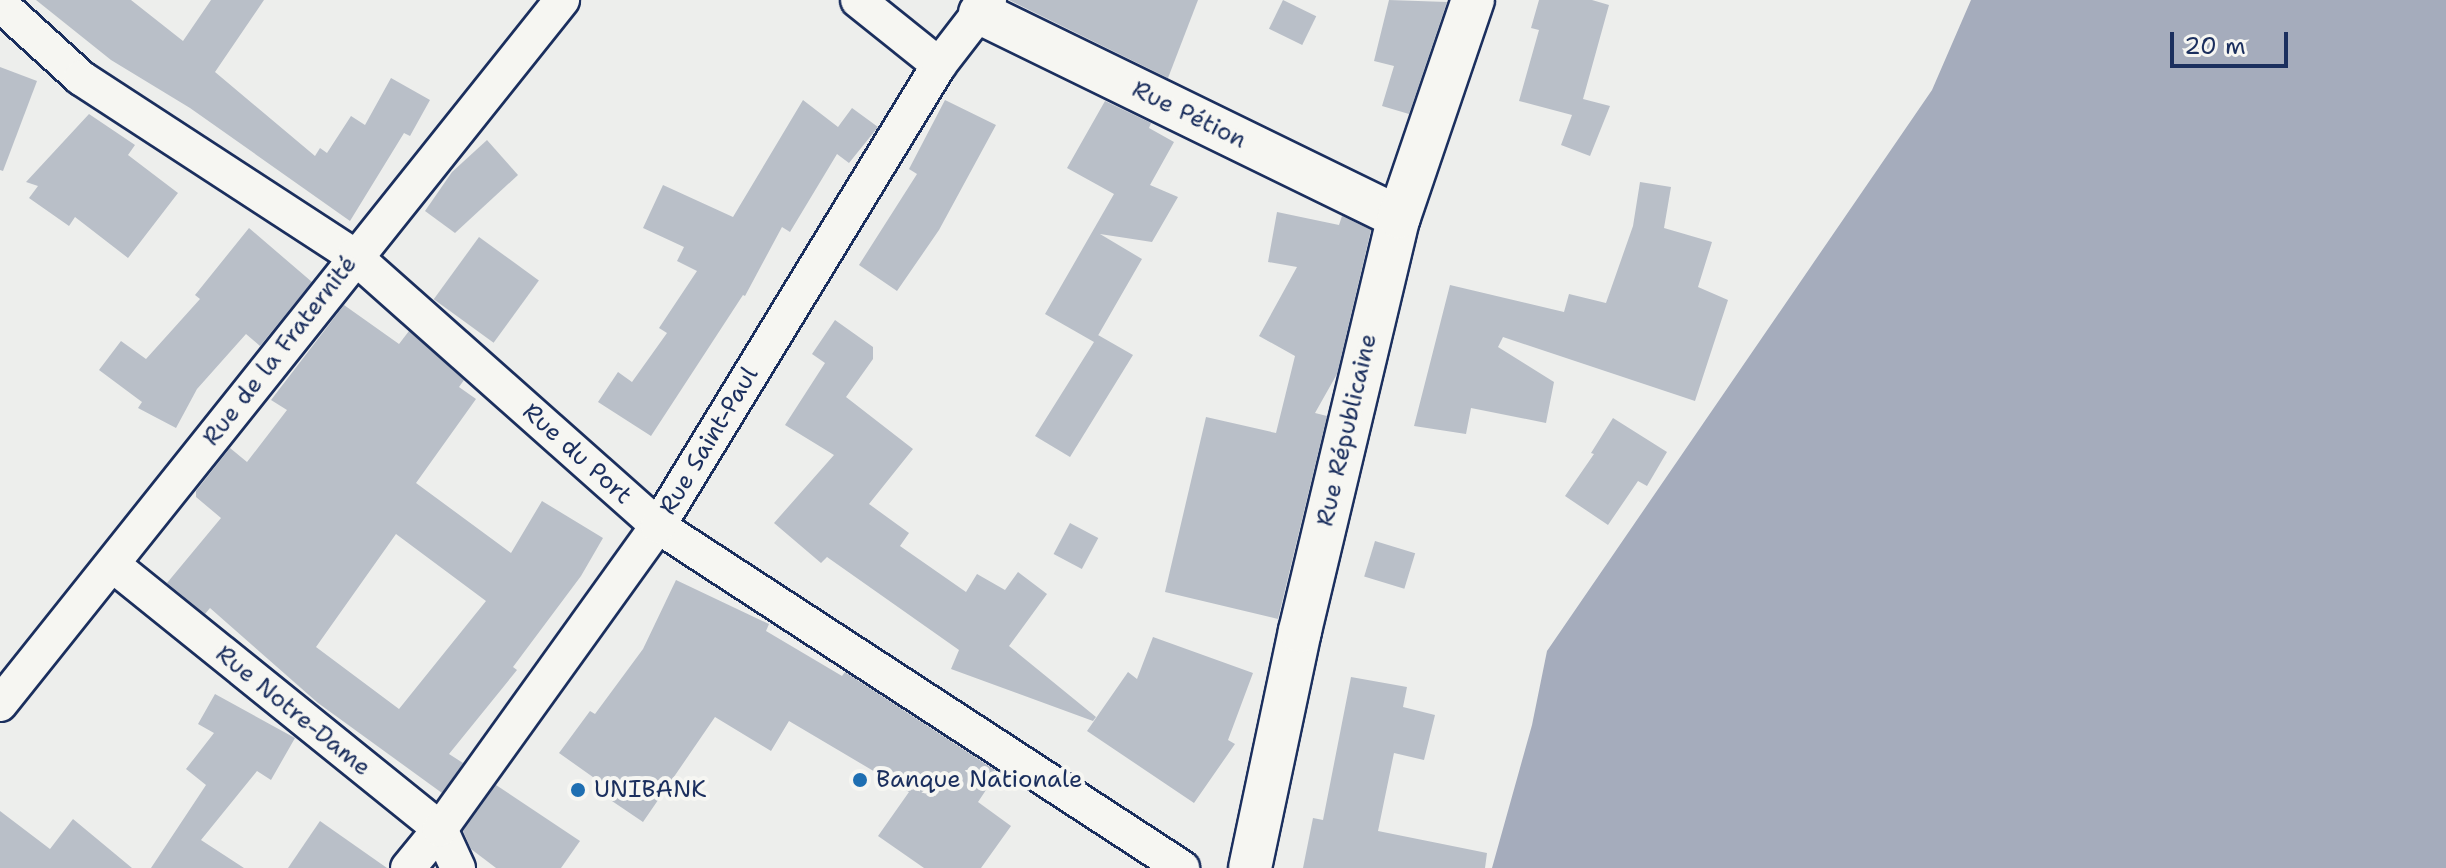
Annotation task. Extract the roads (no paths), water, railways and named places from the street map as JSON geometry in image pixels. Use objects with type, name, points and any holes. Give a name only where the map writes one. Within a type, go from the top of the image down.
[{"type":"street","name":"Rue de la Fraternité","points":[[0,704],[113,565],[354,256],[562,0]]},
{"type":"street","points":[[858,0],[939,65]]},
{"type":"street","name":"Rue Républicaine","points":[[1250,868],[1300,631],[1399,217],[1473,0]]},
{"type":"street","name":"Rue du Port","points":[[0,4],[81,78],[354,256],[658,526],[1182,868]]},
{"type":"street","name":"Rue Saint-Paul","points":[[408,868],[440,829],[658,526],[939,65],[984,6]]},
{"type":"street","name":"Rue Pétion","points":[[984,6],[1399,217]]},
{"type":"street","name":"Rue Notre-Dame","points":[[113,565],[440,829],[458,868]]},
{"type":"water","points":[[1971,0],[2446,0],[2446,868],[1492,868],[1532,725],[1547,651],[1932,90]]},
{"type":"place","name":"Banque Nationale","points":[[860,780]]},
{"type":"place","name":"UNIBANK","points":[[578,790]]}]
